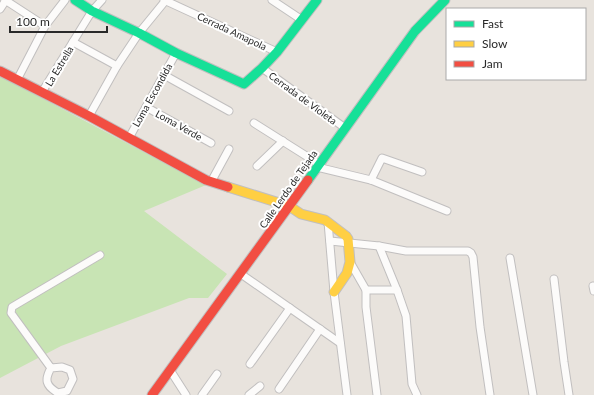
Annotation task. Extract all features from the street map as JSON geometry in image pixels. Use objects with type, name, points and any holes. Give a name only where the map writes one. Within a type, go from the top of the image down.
[{"type":"street","points":[[0,8],[5,0],[45,26]]},
{"type":"street","points":[[17,80],[45,26],[64,0]]},
{"type":"street","points":[[76,0],[92,11],[139,33],[176,53],[244,84],[277,52],[317,0]]},
{"type":"street","name":"La Estrella","points":[[42,92],[92,11],[102,0]]},
{"type":"street","points":[[89,116],[117,66],[139,33],[166,0]]},
{"type":"street","name":"Cerrada Amapola","points":[[166,0],[277,52]]},
{"type":"street","points":[[272,0],[302,20]]},
{"type":"street","name":"Calle Lerdo de Tejada","points":[[152,395],[241,274],[415,31],[445,0]]},
{"type":"street","points":[[73,42],[117,66]]},
{"type":"street","name":"Loma Escondida","points":[[129,138],[176,53]]},
{"type":"street","name":"Cerrada de Violeta","points":[[262,68],[345,128]]},
{"type":"street","points":[[0,71],[89,116],[206,180],[289,206],[301,214],[325,220],[348,239],[350,262],[347,273],[334,292]]},
{"type":"street","points":[[164,75],[229,111]]},
{"type":"street","name":"Loma Verde","points":[[146,107],[211,143]]},
{"type":"street","points":[[254,123],[283,141],[318,166],[371,180],[447,211]]},
{"type":"street","points":[[257,166],[283,141]]},
{"type":"street","points":[[211,182],[229,148]]},
{"type":"street","points":[[371,180],[382,158],[422,172]]},
{"type":"street","points":[[328,222],[334,292],[347,395]]},
{"type":"street","points":[[330,241],[378,246],[406,251],[468,251],[471,253],[473,257],[480,327],[490,395]]},
{"type":"street","points":[[378,246],[398,290],[406,316],[412,384],[417,395]]},
{"type":"street","points":[[51,368],[11,313],[12,307],[100,255]]},
{"type":"street","points":[[510,258],[534,395]]},
{"type":"street","points":[[350,262],[366,290],[366,306],[377,395]]},
{"type":"street","points":[[241,274],[340,343]]},
{"type":"street","points":[[554,279],[564,362],[570,395]]},
{"type":"street","points":[[366,290],[398,290]]},
{"type":"street","points":[[250,364],[290,308]]},
{"type":"street","points":[[279,389],[320,329]]},
{"type":"street","points":[[62,367],[70,370],[73,379],[69,393],[57,394],[50,388],[47,381],[47,375],[51,368],[62,367]]},
{"type":"street","points":[[170,370],[186,395]]},
{"type":"street","points":[[202,395],[217,374]]},
{"type":"street","points":[[249,395],[260,386]]},
{"type":"green space","points":[[0,76],[206,185],[144,211],[227,274],[208,298],[189,298],[61,346],[0,378]]},
{"type":"traffic: fast","points":[[75,0],[92,11],[139,33],[176,53],[244,84],[277,52],[317,0]]},
{"type":"traffic: fast","points":[[308,180],[415,31],[445,0]]},
{"type":"traffic: slow","points":[[228,187],[289,206],[301,214],[325,220],[346,236],[348,239],[350,262],[347,273],[334,292]]},
{"type":"traffic: jam","points":[[0,71],[89,116],[206,180],[228,187]]},
{"type":"traffic: jam","points":[[152,395],[308,180]]}]
